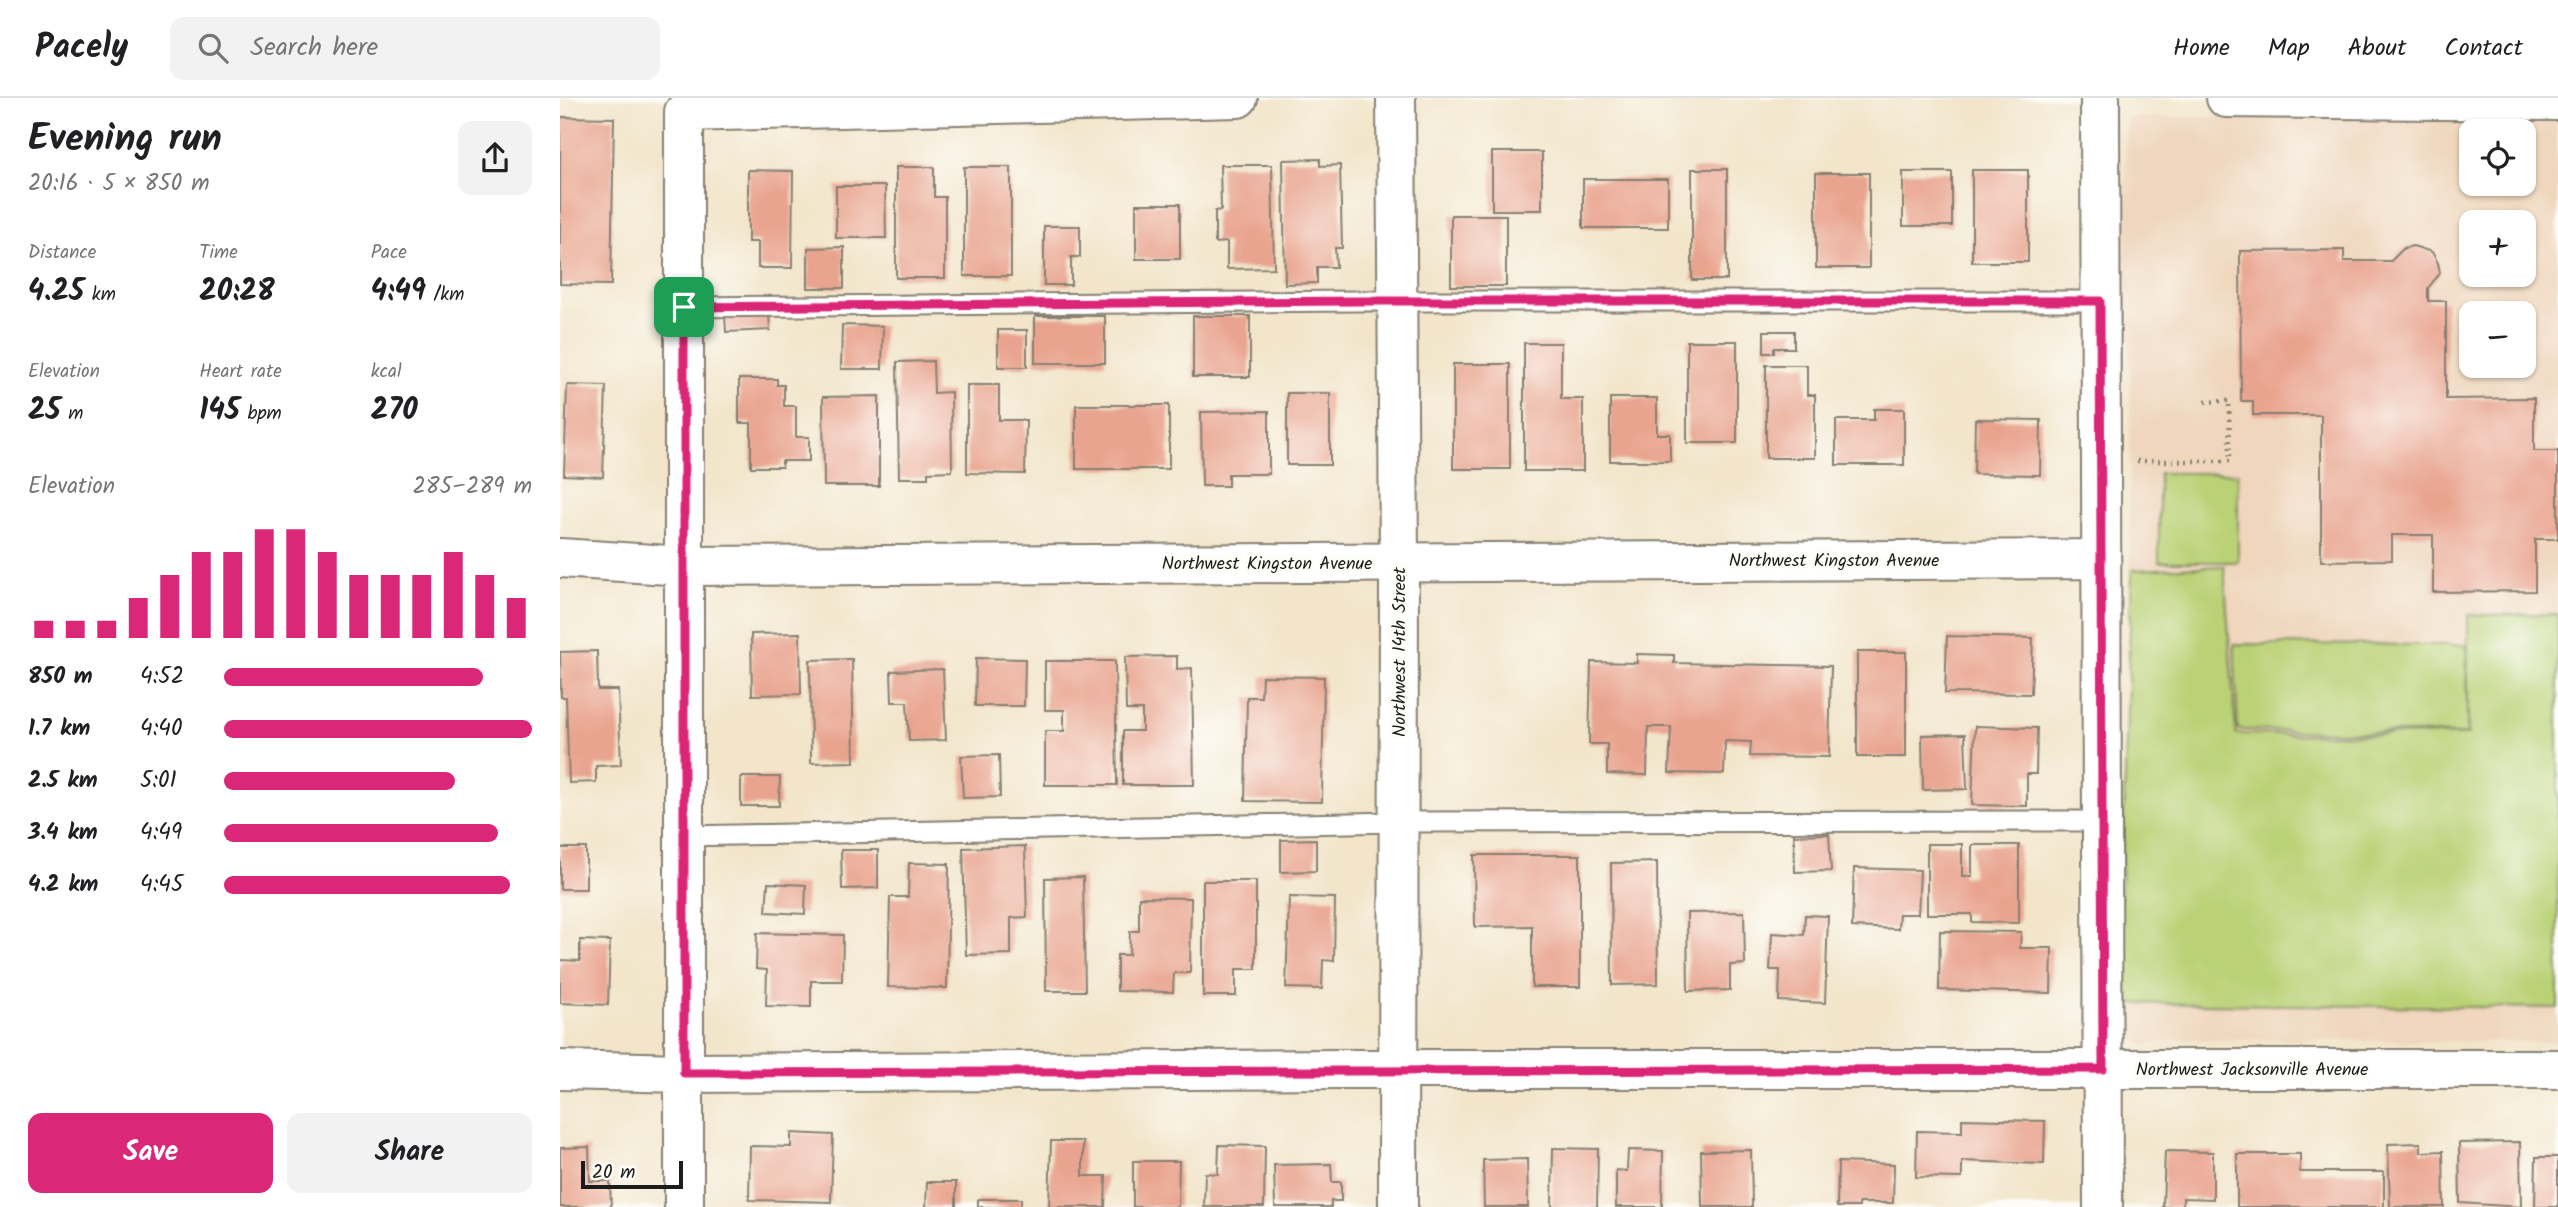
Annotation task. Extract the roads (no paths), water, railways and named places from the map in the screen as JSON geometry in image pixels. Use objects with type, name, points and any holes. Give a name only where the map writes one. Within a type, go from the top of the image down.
[{"type":"street","points":[[684,1207],[684,112],[1238,98]]},
{"type":"street","name":"Northwest 14th Street","points":[[1396,98],[1399,562],[1398,1207]]},
{"type":"street","points":[[2100,98],[2103,1207]]},
{"type":"street","points":[[2226,98],[2558,102]]},
{"type":"street","name":"Northwest Kingston Avenue","points":[[560,558],[684,566],[2101,559]]},
{"type":"street","name":"Northwest Jacksonville Avenue","points":[[560,1070],[684,1073],[1399,1069],[2558,1069]]},
{"type":"lane","points":[[684,307],[1398,301],[2100,301]]},
{"type":"lane","points":[[684,836],[1398,822],[2102,821]]}]
